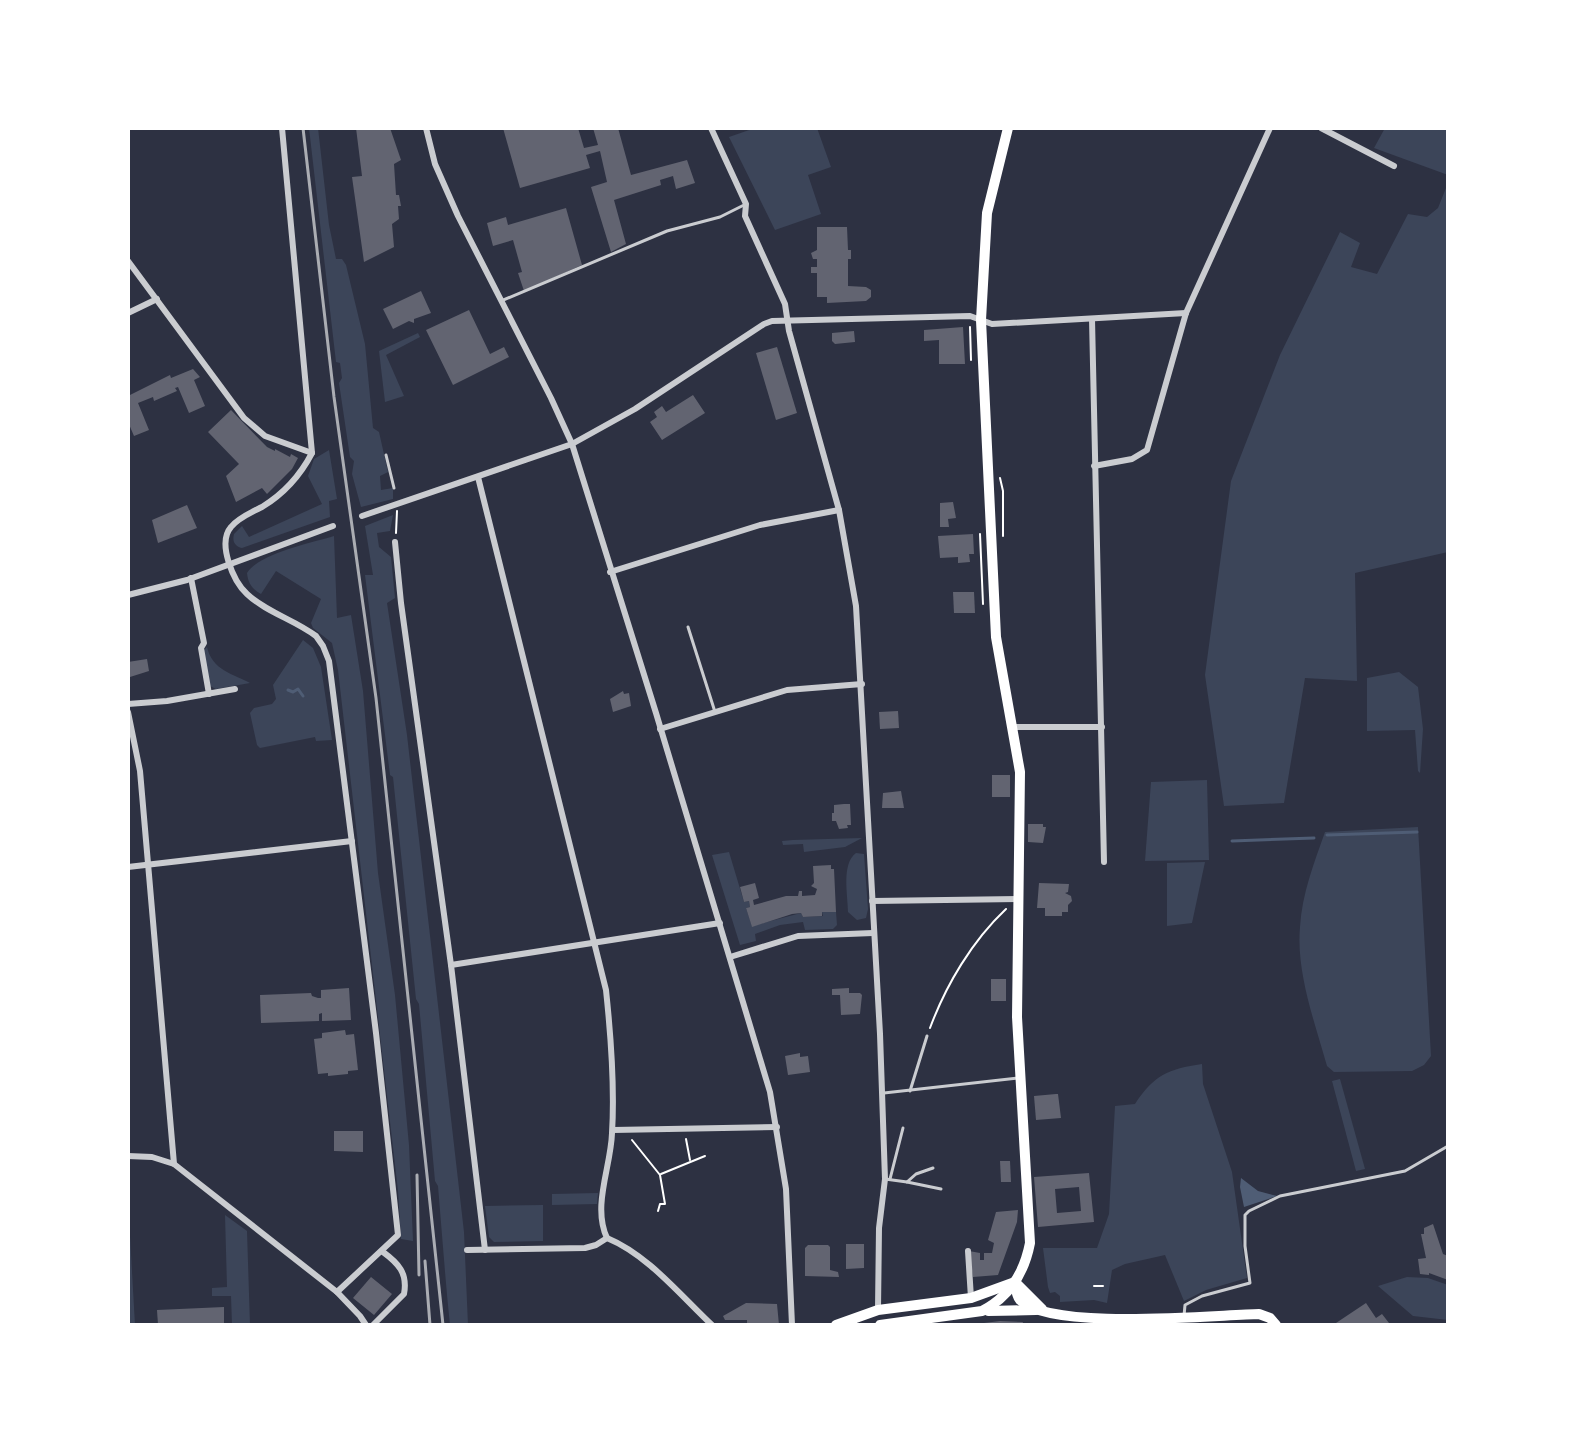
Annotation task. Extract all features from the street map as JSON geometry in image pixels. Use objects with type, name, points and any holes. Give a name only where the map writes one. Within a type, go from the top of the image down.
[{"type":"main road","points":[[982,1311],[1006,1296],[1028,1257],[1030,1243],[1019,1078],[1020,772],[996,637],[981,320],[987,213],[1008,128]]},
{"type":"main road","points":[[836,1325],[878,1310],[971,1298],[1015,1282]]},
{"type":"main road","points":[[1015,1282],[1043,1311]]},
{"type":"main road","points":[[880,1325],[982,1311],[1043,1311],[1073,1318],[1259,1314],[1270,1318],[1276,1325]]},
{"type":"street","points":[[282,128],[312,453],[302,472],[289,486],[271,502],[229,528],[226,536],[229,563],[235,579],[250,597],[304,628],[323,646],[329,661],[398,1235],[337,1292]]},
{"type":"street","points":[[426,128],[435,164],[572,444],[720,923],[770,1092],[777,1127],[790,1230],[792,1325]]},
{"type":"street","points":[[711,128],[746,204],[745,216],[785,304],[786,320],[839,510],[856,606],[888,1179],[878,1238],[878,1310]]},
{"type":"street","points":[[1094,466],[1122,462],[1147,450],[1186,313],[1270,128]]},
{"type":"street","points":[[1321,128],[1394,166]]},
{"type":"street","points":[[128,261],[244,418],[265,436],[312,453]]},
{"type":"street","points":[[128,313],[157,299]]},
{"type":"street","points":[[362,516],[572,444],[635,409],[764,324],[786,320],[970,316],[992,324],[1186,313]]},
{"type":"street","points":[[1092,319],[1104,862]]},
{"type":"street","points":[[478,477],[606,990],[611,1031],[613,1130],[600,1220],[607,1238],[623,1245],[648,1265],[712,1325]]},
{"type":"street","points":[[610,572],[760,525],[839,510]]},
{"type":"street","points":[[128,595],[191,578],[333,526]]},
{"type":"street","points":[[395,542],[485,1250]]},
{"type":"street","points":[[191,578],[204,643],[201,648],[209,694]]},
{"type":"street","points":[[660,729],[787,690],[862,684]]},
{"type":"street","points":[[128,704],[167,701],[235,689]]},
{"type":"street","points":[[128,712],[140,771],[174,1164]]},
{"type":"street","points":[[1013,727],[1102,727]]},
{"type":"street","points":[[128,867],[352,841]]},
{"type":"street","points":[[872,901],[1018,899]]},
{"type":"street","points":[[451,965],[720,923]]},
{"type":"street","points":[[730,957],[798,936],[873,933]]},
{"type":"street","points":[[613,1130],[777,1127]]},
{"type":"street","points":[[128,1156],[152,1157],[174,1164],[337,1292],[366,1325]]},
{"type":"street","points":[[467,1250],[585,1248],[607,1238]]},
{"type":"street","points":[[968,1251],[971,1298]]},
{"type":"street","points":[[373,1325],[404,1294],[405,1287],[398,1263],[383,1252]]},
{"type":"lane","points":[[501,301],[667,231],[720,217],[746,204]]},
{"type":"lane","points":[[386,455],[394,488]]},
{"type":"lane","points":[[688,627],[715,712]]},
{"type":"lane","points":[[910,1091],[927,1036]]},
{"type":"lane","points":[[881,1093],[1019,1078]]},
{"type":"lane","points":[[903,1128],[888,1179],[941,1189]]},
{"type":"lane","points":[[1184,1316],[1185,1305],[1202,1296],[1250,1283],[1245,1246],[1245,1215],[1249,1211],[1280,1196],[1405,1171],[1448,1146]]},
{"type":"lane","points":[[907,1182],[916,1174],[933,1168]]},
{"type":"path","points":[[998,472],[1003,491],[1001,547]]},
{"type":"path","points":[[395,542],[397,516]]},
{"type":"path","points":[[927,1036],[941,999],[959,968],[1002,913],[1018,899]]},
{"type":"path","points":[[622,1130],[660,1175],[665,1204],[660,1204],[658,1211]]},
{"type":"path","points":[[685,1131],[690,1161]]},
{"type":"path","points":[[660,1175],[705,1156]]},
{"type":"path","points":[[1094,1286],[1103,1286]]},
{"type":"shaded area","points":[[309,128],[318,128],[336,259],[342,259],[346,265],[365,344],[373,428],[379,432],[388,472],[380,476],[381,490],[393,488],[393,499],[361,507],[352,474],[354,461],[350,457],[339,383],[342,378],[340,363],[336,362]]},
{"type":"shaded area","points":[[755,128],[817,128],[831,167],[808,175],[821,214],[775,230],[729,137]]},
{"type":"shaded area","points":[[1385,128],[1448,128],[1448,175],[1374,148]]},
{"type":"shaded area","points":[[1448,183],[1448,552],[1355,573],[1357,681],[1305,678],[1284,803],[1224,806],[1205,675],[1231,481],[1280,355],[1340,232],[1360,243],[1351,267],[1377,274],[1408,214],[1427,217],[1438,208]]},
{"type":"shaded area","points":[[418,333],[420,337],[386,355],[404,396],[385,402],[379,351]]},
{"type":"shaded area","points":[[329,450],[337,499],[329,501],[330,517],[242,548],[236,545],[234,534],[242,526],[249,537],[322,504],[308,476],[314,459]]},
{"type":"shaded area","points":[[393,515],[390,531],[377,533],[379,547],[391,557],[395,598],[387,603],[407,735],[464,1232],[468,1325],[450,1325],[419,1004],[416,999],[393,777],[390,775],[365,575],[373,575],[365,526]]},
{"type":"shaded area","points":[[334,536],[337,618],[351,615],[363,691],[378,873],[395,995],[409,1145],[413,1241],[401,1239],[338,670],[332,643],[311,623],[321,599],[276,571],[261,594],[251,585],[247,573],[274,554]]},
{"type":"shaded area","points":[[303,640],[313,648],[321,667],[332,740],[316,741],[315,737],[260,748],[250,713],[254,708],[272,704],[276,699],[273,685]]},
{"type":"shaded area","points":[[207,647],[218,666],[250,683],[216,689],[210,686],[203,651]]},
{"type":"shaded area","points":[[1399,672],[1418,687],[1423,729],[1420,773],[1415,730],[1367,731],[1367,678]]},
{"type":"shaded area","points":[[1207,780],[1209,860],[1145,861],[1151,782]]},
{"type":"shaded area","points":[[1418,827],[1431,1056],[1424,1065],[1412,1071],[1334,1072],[1327,1066],[1301,962],[1301,915],[1317,855],[1325,832]]},
{"type":"shaded area","points":[[862,838],[845,847],[804,852],[803,844],[783,845],[782,841],[793,840]]},
{"type":"shaded area","points":[[729,852],[744,902],[749,901],[750,907],[746,908],[752,926],[801,913],[803,917],[823,916],[822,912],[836,912],[837,925],[833,929],[805,930],[803,922],[780,925],[755,934],[756,941],[740,945],[712,855]]},
{"type":"shaded area","points":[[856,853],[864,854],[868,909],[866,918],[857,920],[848,912],[846,880],[848,864]]},
{"type":"shaded area","points":[[1205,862],[1192,923],[1167,926],[1167,863]]},
{"type":"shaded area","points":[[1202,1064],[1203,1084],[1232,1172],[1247,1278],[1206,1290],[1184,1301],[1165,1255],[1112,1270],[1107,1303],[1094,1300],[1060,1302],[1060,1296],[1050,1293],[1048,1287],[1043,1248],[1097,1248],[1109,1214],[1115,1106],[1135,1104],[1149,1086],[1163,1075]]},
{"type":"shaded area","points":[[1340,1079],[1365,1169],[1356,1171],[1332,1081]]},
{"type":"shaded area","points":[[1241,1178],[1258,1191],[1277,1196],[1244,1207]]},
{"type":"shaded area","points":[[598,1193],[597,1204],[552,1205],[552,1194]]},
{"type":"shaded area","points":[[128,1200],[135,1325],[128,1325]]},
{"type":"shaded area","points":[[543,1205],[543,1241],[494,1242],[489,1237],[485,1206]]},
{"type":"shaded area","points":[[225,1215],[247,1231],[250,1325],[232,1325],[231,1296],[212,1296],[212,1288],[227,1287]]},
{"type":"shaded area","points":[[1407,1277],[1428,1278],[1448,1285],[1448,1320],[1413,1316],[1378,1286]]},
{"type":"building","points":[[356,128],[390,128],[401,160],[394,164],[396,195],[399,195],[401,206],[398,206],[399,219],[392,224],[394,247],[364,262],[352,177],[362,176]]},
{"type":"building","points":[[503,128],[578,128],[584,148],[598,145],[593,128],[618,128],[631,175],[687,160],[695,183],[676,189],[673,176],[660,180],[661,185],[614,200],[626,244],[611,252],[591,187],[607,182],[600,151],[586,155],[590,168],[520,188]]},
{"type":"building","points":[[566,208],[582,265],[524,291],[513,240],[493,246],[487,223],[506,217],[508,225]]},
{"type":"building","points":[[817,227],[847,227],[848,250],[851,250],[848,286],[871,290],[871,297],[866,301],[827,303],[827,297],[817,297],[817,273],[811,273],[811,267],[817,267],[817,259],[813,259],[811,253],[817,250]]},
{"type":"building","points":[[421,291],[431,313],[414,319],[414,323],[409,321],[393,329],[383,309]]},
{"type":"building","points":[[469,310],[490,354],[504,347],[509,357],[453,385],[426,330]]},
{"type":"building","points":[[963,327],[965,364],[939,364],[939,340],[924,341],[924,330]]},
{"type":"building","points":[[854,331],[855,342],[835,344],[832,341],[832,333]]},
{"type":"building","points":[[777,347],[797,413],[776,420],[756,353]]},
{"type":"building","points":[[193,369],[200,377],[194,380],[205,406],[189,413],[178,387],[175,388],[177,391],[154,401],[153,397],[138,403],[149,430],[134,436],[128,422],[128,396],[170,375],[171,378]]},
{"type":"building","points":[[693,395],[705,413],[662,440],[650,422],[657,417],[654,412],[662,406],[666,412]]},
{"type":"building","points":[[231,410],[267,447],[298,458],[292,469],[267,494],[262,488],[236,502],[226,476],[239,464],[208,432]]},
{"type":"building","points":[[953,502],[956,518],[948,519],[949,527],[940,527],[940,503]]},
{"type":"building","points":[[187,505],[197,528],[158,543],[152,520]]},
{"type":"building","points":[[973,534],[974,554],[969,554],[970,562],[958,563],[958,557],[940,558],[938,536]]},
{"type":"building","points":[[953,592],[974,592],[975,613],[954,613]]},
{"type":"building","points":[[147,659],[149,671],[128,675],[128,662]]},
{"type":"building","points":[[623,691],[624,694],[629,693],[631,706],[613,712],[610,699]]},
{"type":"building","points":[[898,711],[899,728],[880,729],[879,712]]},
{"type":"building","points":[[992,775],[1010,775],[1010,797],[992,797]]},
{"type":"building","points":[[901,791],[904,808],[882,808],[883,793]]},
{"type":"building","points":[[850,804],[851,825],[839,829],[836,821],[832,821],[834,805]]},
{"type":"building","points":[[1028,824],[1043,824],[1046,827],[1043,843],[1028,842]]},
{"type":"building","points":[[831,865],[834,869],[836,912],[803,917],[801,913],[792,914],[752,927],[746,908],[750,907],[749,901],[744,902],[740,887],[755,883],[759,898],[753,900],[754,905],[786,896],[798,896],[799,891],[802,891],[802,896],[815,895],[817,889],[811,886],[814,883],[813,866]]},
{"type":"building","points":[[1039,883],[1069,884],[1065,893],[1071,896],[1072,901],[1068,912],[1062,912],[1062,916],[1045,916],[1045,908],[1037,908]]},
{"type":"building","points":[[991,979],[1006,979],[1006,1001],[991,1001]]},
{"type":"building","points":[[349,988],[351,1020],[322,1021],[322,1013],[319,1014],[319,1021],[261,1023],[260,995],[311,993],[321,998],[321,990]]},
{"type":"building","points":[[849,988],[849,993],[862,995],[860,1014],[841,1015],[840,995],[832,995],[832,989]]},
{"type":"building","points":[[345,1030],[346,1035],[354,1034],[358,1070],[328,1076],[328,1073],[318,1074],[314,1039],[322,1038],[322,1033]]},
{"type":"building","points":[[800,1053],[800,1057],[808,1056],[810,1072],[788,1075],[785,1056]]},
{"type":"building","points":[[1058,1094],[1061,1118],[1036,1120],[1034,1096]]},
{"type":"building","points":[[334,1131],[363,1131],[363,1152],[334,1151]]},
{"type":"building","points":[[1000,1161],[1010,1161],[1011,1182],[1001,1182]]},
{"type":"building","points":[[1089,1173],[1094,1222],[1038,1227],[1034,1177]],"holes":[[[1079,1187],[1081,1211],[1057,1213],[1055,1189]]]},
{"type":"building","points":[[1018,1210],[1017,1222],[998,1275],[973,1277],[969,1251],[980,1253],[980,1260],[984,1260],[984,1253],[992,1253],[994,1243],[988,1240],[996,1212]]},
{"type":"building","points":[[1433,1224],[1443,1254],[1448,1256],[1448,1280],[1429,1273],[1420,1274],[1418,1259],[1426,1258],[1421,1234],[1424,1234],[1424,1228]]},
{"type":"building","points":[[846,1244],[864,1244],[864,1268],[846,1269]]},
{"type":"building","points":[[808,1245],[830,1247],[830,1270],[838,1272],[839,1277],[805,1276],[805,1248]]},
{"type":"building","points":[[371,1277],[392,1294],[374,1315],[353,1298]]},
{"type":"building","points":[[746,1303],[777,1304],[779,1325],[747,1325],[747,1320],[725,1320],[723,1316]]},
{"type":"building","points":[[1366,1303],[1376,1318],[1382,1314],[1389,1323],[1333,1325]]},
{"type":"building","points":[[224,1307],[224,1325],[158,1325],[157,1310]]},
{"type":"building","points":[[1023,1322],[1022,1325],[984,1323]]},
{"type":"waterway","points":[[288,690],[293,692],[298,689],[303,696]]},
{"type":"waterway","points":[[1327,835],[1417,832]]},
{"type":"waterway","points":[[1232,841],[1314,838]]},
{"type":"railway","points":[[303,128],[334,397],[376,698],[443,1325]]},
{"type":"railway","points":[[417,1175],[419,1275]]},
{"type":"railway","points":[[425,1261],[430,1325]]}]
